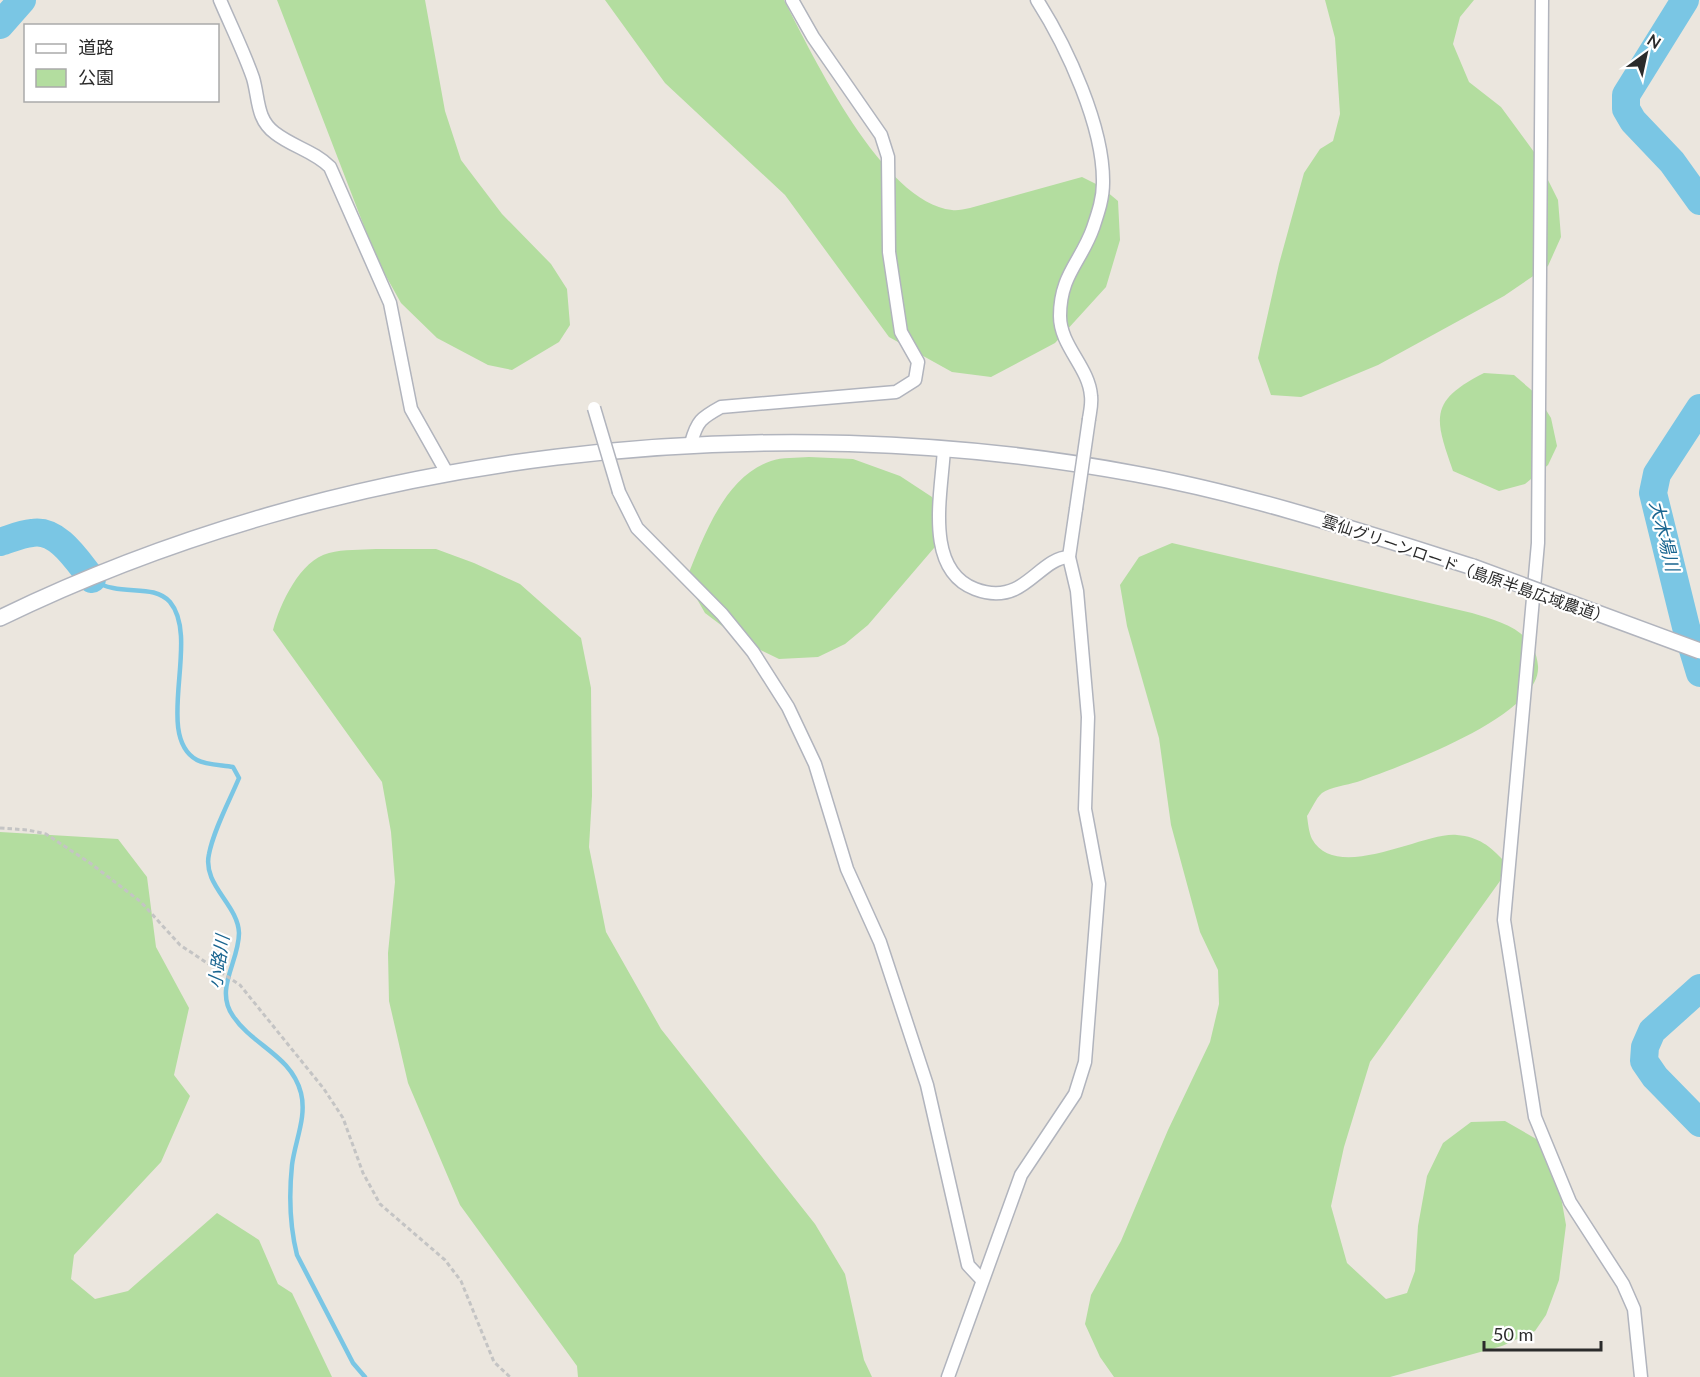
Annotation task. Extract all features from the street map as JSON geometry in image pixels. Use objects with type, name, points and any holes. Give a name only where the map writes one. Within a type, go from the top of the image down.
[{"type":"street","points":[[220,0],[254,80],[255,99],[261,117],[274,133],[319,156],[330,167],[390,303],[411,409],[447,473]]},
{"type":"street","points":[[691,443],[696,425],[721,407],[896,392],[915,380],[918,371],[915,354],[901,332],[889,252],[888,157],[885,146],[881,135],[813,37],[792,0]]},
{"type":"street","points":[[948,1377],[1021,1174],[1075,1094],[1085,1062],[1099,884],[1085,809],[1088,717],[1077,591],[1069,557],[1091,396],[1065,339],[1060,319],[1061,295],[1069,272],[1089,240],[1100,206],[1103,184],[1098,137],[1069,58],[1037,0]]},
{"type":"street","points":[[1542,0],[1538,543],[1504,920],[1535,1117],[1569,1202],[1623,1284],[1634,1309],[1641,1377]]},
{"type":"street","points":[[594,408],[619,492],[637,528],[722,614],[753,652],[788,707],[811,755],[847,869],[880,942],[927,1085],[968,1265],[982,1280]]},
{"type":"street","name":"雲仙グリーンロード（島原半島広域農道）","points":[[0,618],[68,585],[170,546],[367,491],[447,473],[616,450],[691,443],[848,444],[944,448],[1136,473],[1229,494],[1318,518],[1473,567],[1700,651]]},
{"type":"street","points":[[944,448],[940,546],[946,565],[957,578],[973,588],[991,594],[1010,591],[1029,583],[1061,557],[1069,557]]},
{"type":"path","points":[[0,828],[46,834],[141,902],[180,945],[240,985],[272,1021],[331,1098],[343,1118],[363,1173],[380,1203],[445,1260],[461,1281],[495,1362],[510,1377]]},
{"type":"green space","points":[[277,0],[425,0],[445,111],[461,160],[502,214],[551,264],[567,289],[570,325],[559,342],[512,370],[488,365],[437,338],[401,303],[377,260]]},
{"type":"green space","points":[[605,0],[784,0],[853,123],[876,155],[901,182],[926,201],[952,210],[961,210],[1082,177],[1100,186],[1118,201],[1120,240],[1106,287],[1055,343],[991,377],[952,372],[889,337],[785,195],[665,83]]},
{"type":"green space","points":[[1325,0],[1474,0],[1460,17],[1453,44],[1469,82],[1501,107],[1534,152],[1558,200],[1561,237],[1548,266],[1504,296],[1378,365],[1301,397],[1271,395],[1258,358],[1279,264],[1304,173],[1320,149],[1333,141],[1340,114],[1335,38]]},
{"type":"green space","points":[[1484,373],[1514,375],[1536,394],[1551,418],[1557,446],[1548,465],[1525,484],[1499,491],[1453,471],[1440,424],[1445,402],[1466,383]]},
{"type":"green space","points":[[809,457],[853,459],[900,476],[932,497],[945,523],[940,541],[868,625],[845,644],[818,657],[779,659],[742,641],[705,613],[686,580],[717,511],[740,480],[771,461]]},
{"type":"green space","points":[[1172,543],[1472,613],[1515,629],[1530,644],[1535,654],[1538,666],[1533,685],[1517,703],[1493,721],[1464,738],[1402,765],[1325,791],[1307,816],[1312,839],[1324,852],[1341,857],[1382,852],[1424,840],[1457,835],[1484,843],[1504,861],[1500,881],[1370,1062],[1344,1147],[1331,1206],[1347,1263],[1386,1299],[1407,1293],[1415,1271],[1418,1226],[1427,1176],[1443,1143],[1471,1122],[1505,1121],[1538,1140],[1556,1169],[1566,1225],[1559,1280],[1546,1315],[1535,1331],[1502,1346],[1390,1377],[1114,1377],[1100,1357],[1085,1324],[1091,1295],[1121,1241],[1168,1130],[1210,1042],[1219,1004],[1218,970],[1200,932],[1171,825],[1159,738],[1127,626],[1120,585],[1139,557]]},
{"type":"green space","points":[[376,549],[436,549],[474,563],[520,584],[581,638],[591,688],[592,796],[589,847],[606,932],[661,1029],[815,1224],[845,1274],[864,1360],[872,1377],[578,1377],[577,1366],[460,1205],[408,1083],[389,1001],[388,953],[395,882],[391,832],[382,782],[273,630],[286,596],[309,564],[329,553]]},
{"type":"green space","points":[[0,832],[118,839],[147,877],[156,947],[189,1008],[174,1075],[190,1096],[161,1162],[74,1255],[71,1279],[95,1299],[128,1291],[217,1213],[259,1240],[278,1284],[292,1293],[332,1377],[0,1377]]},
{"type":"waterway","points":[[0,25],[22,0]]},
{"type":"waterway","name":"大木場川","points":[[1685,0],[1626,95],[1626,109],[1633,121],[1672,162],[1700,201]]},
{"type":"waterway","name":"大木場川","points":[[1700,408],[1657,474],[1653,493],[1686,627],[1700,673]]},
{"type":"waterway","points":[[0,542],[32,533],[50,536],[59,541],[74,556],[92,579]]},
{"type":"waterway","name":"小路川","points":[[93,580],[114,588],[154,593],[170,602],[178,618],[181,639],[177,709],[184,748],[201,762],[233,767],[239,778],[214,835],[208,865],[215,885],[233,913],[239,933],[227,986],[228,1006],[241,1026],[289,1069],[301,1093],[303,1111],[292,1165],[291,1187],[292,1222],[297,1255],[353,1363],[365,1377]]},
{"type":"waterway","name":"大木場川","points":[[1700,988],[1652,1031],[1645,1047],[1644,1061],[1655,1077],[1700,1123]]}]
